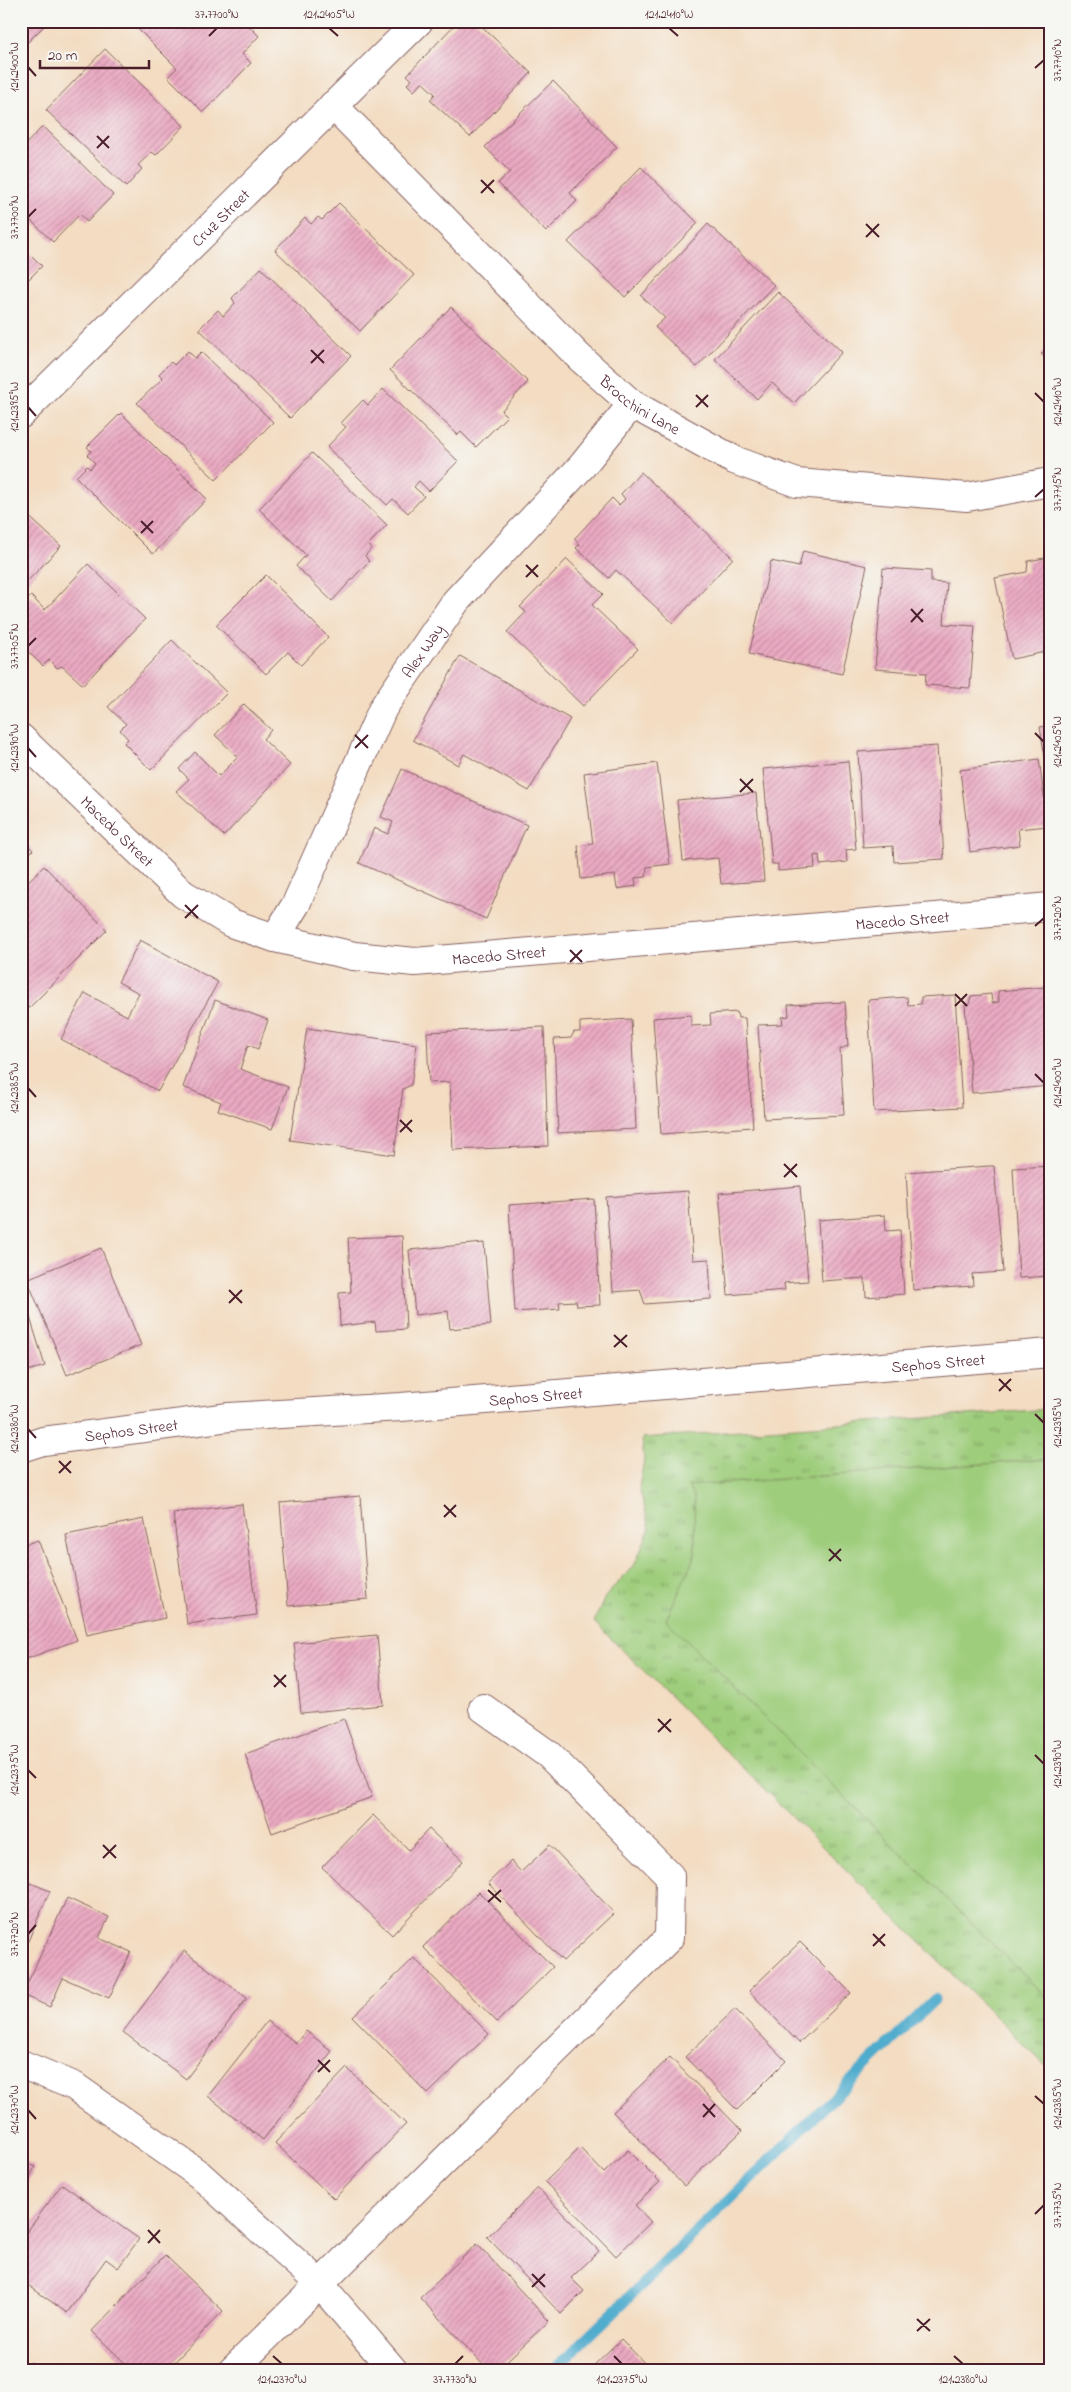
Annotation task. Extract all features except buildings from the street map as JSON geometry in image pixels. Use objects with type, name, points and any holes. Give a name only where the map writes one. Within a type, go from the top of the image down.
[{"type":"street","name":"Cruz Street","points":[[21,414],[419,21]]},
{"type":"street","name":"Brocchini Lane","points":[[333,105],[581,359],[632,404],[734,460],[797,483],[967,497],[1050,482]]},
{"type":"street","name":"Alex Way","points":[[275,938],[296,904],[383,708],[456,601],[582,466],[632,404]]},
{"type":"street","name":"Macedo Street","points":[[21,738],[183,894],[231,923],[275,938],[354,956],[415,962],[775,933],[1050,907]]},
{"type":"street","name":"Sephos Street","points":[[21,1448],[42,1441],[229,1417],[401,1407],[1050,1353]]},
{"type":"street","points":[[232,2371],[669,1938],[670,1876],[549,1755],[483,1708]]},
{"type":"street","points":[[21,2064],[74,2086],[200,2175],[320,2284],[394,2371]]},
{"type":"green space","points":[[1050,1409],[1050,2070],[594,1622],[605,1597],[635,1564],[650,1528],[639,1487],[644,1461],[642,1438]]},
{"type":"green space","points":[[1050,1459],[1050,2001],[666,1620],[695,1555],[694,1498],[688,1486]]},
{"type":"waterway","points":[[553,2371],[935,1999]]}]
